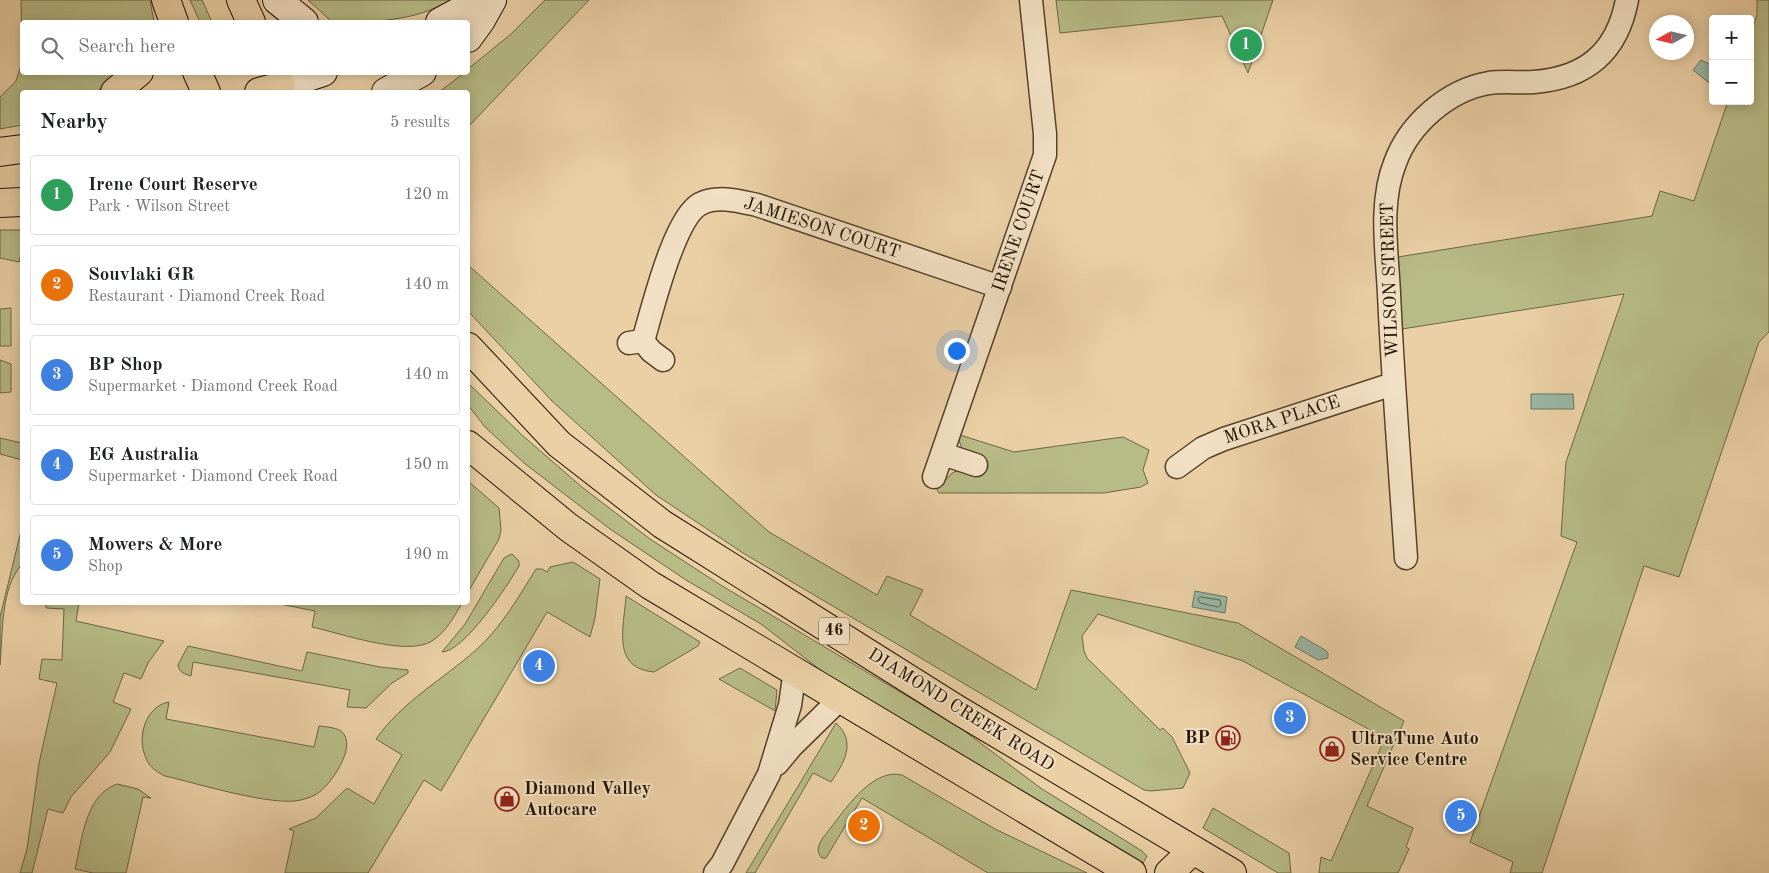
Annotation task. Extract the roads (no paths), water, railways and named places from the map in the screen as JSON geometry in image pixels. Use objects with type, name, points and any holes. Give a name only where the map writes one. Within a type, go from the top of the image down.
[{"type":"main road","points":[[166,0],[173,20]]},
{"type":"main road","points":[[241,0],[250,20]]},
{"type":"main road","points":[[277,0],[302,20]]},
{"type":"main road","points":[[444,20],[466,8],[492,0]]},
{"type":"main road","points":[[470,35],[492,0]]},
{"type":"main road","points":[[117,90],[135,75]]},
{"type":"main road","points":[[198,75],[205,90]]},
{"type":"main road","points":[[275,86],[313,75]]},
{"type":"main road","points":[[390,90],[417,75]]},
{"type":"main road","points":[[423,90],[431,75]]},
{"type":"main road","points":[[0,152],[20,149]]},
{"type":"main road","points":[[0,203],[20,202]]},
{"type":"main road","name":"DIAMOND CREEK ROAD","points":[[470,349],[559,444],[662,524],[958,710],[1193,862],[1232,873]]},
{"type":"main road","points":[[470,447],[532,500],[611,559],[735,637],[795,670],[840,699],[1132,873]]},
{"type":"main road","points":[[1170,873],[1193,862]]},
{"type":"street","name":"IRENE COURT","points":[[934,477],[1045,155],[1045,134],[1031,0]]},
{"type":"street","name":"WILSON STREET","points":[[1406,558],[1393,384],[1386,207],[1389,181],[1395,162],[1416,126],[1433,110],[1468,89],[1502,82],[1554,80],[1571,75],[1586,66],[1600,56],[1614,41],[1623,20],[1627,0]]},
{"type":"street","name":"JAMIESON COURT","points":[[663,360],[636,342],[681,224],[699,205],[711,200],[727,200],[757,206],[1000,287]]},
{"type":"street","name":"MORA PLACE","points":[[1177,467],[1203,448],[1224,439],[1393,384]]},
{"type":"street","points":[[943,454],[976,465]]},
{"type":"street","points":[[715,873],[722,864],[769,774],[788,712],[795,670]]},
{"type":"street","points":[[769,774],[792,746],[840,699]]},
{"type":"water","points":[[1701,60],[1709,64],[1709,83],[1693,70]]},
{"type":"water","points":[[1531,394],[1573,394],[1574,409],[1531,409]]},
{"type":"water","points":[[1195,591],[1227,597],[1225,613],[1192,607]]},
{"type":"water","points":[[1301,636],[1325,650],[1328,653],[1328,658],[1318,660],[1295,647]]},
{"type":"place","name":"Irene Court Reserve","points":[[1246,45]]},
{"type":"place","name":"EG Australia","points":[[539,666]]},
{"type":"place","name":"BP Shop","points":[[1290,718]]},
{"type":"place","name":"BP","points":[[1228,738]]},
{"type":"place","name":"UltraTune Auto Service Centre","points":[[1332,749]]},
{"type":"place","name":"Diamond Valley Autocare","points":[[507,799]]},
{"type":"place","name":"Mowers & More","points":[[1461,816]]},
{"type":"place","name":"Souvlaki GR","points":[[864,826]]}]
